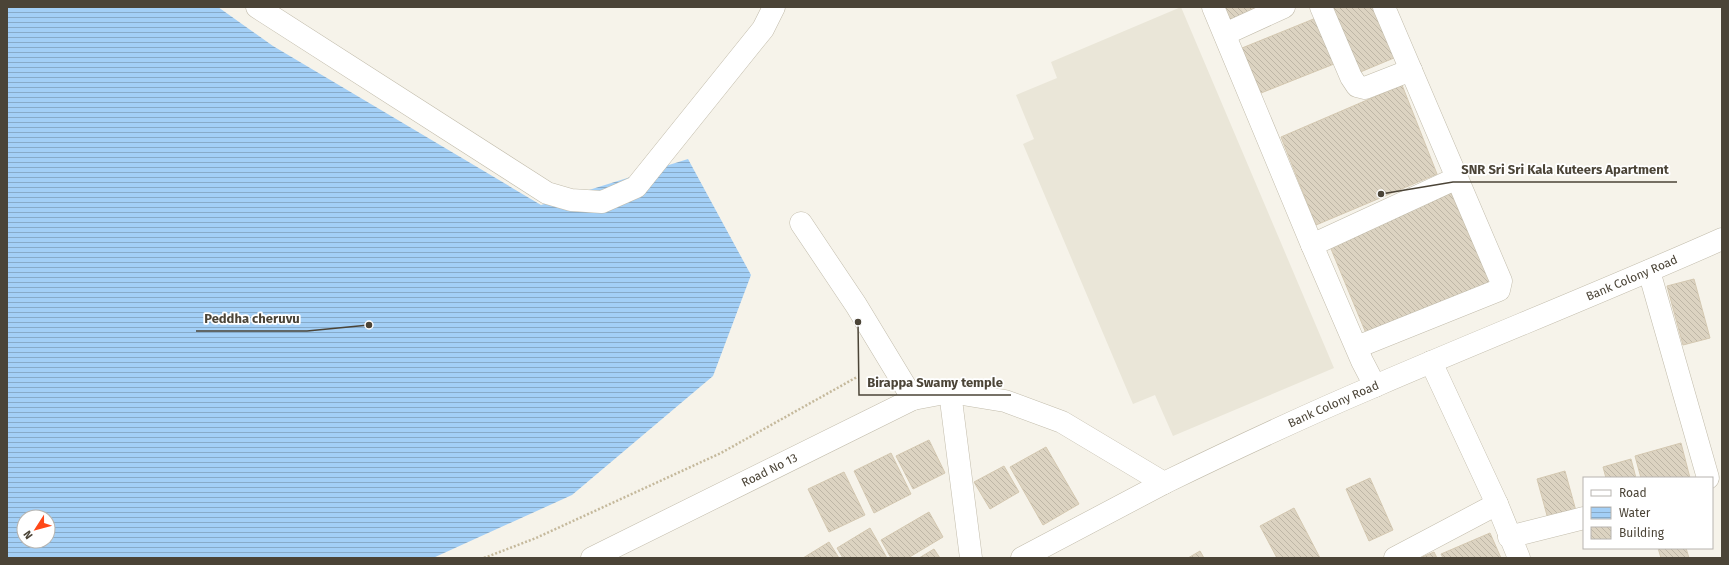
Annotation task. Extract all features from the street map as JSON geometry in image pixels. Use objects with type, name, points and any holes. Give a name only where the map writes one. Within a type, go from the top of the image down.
[{"type":"street","points":[[257,7],[547,193],[571,200],[602,202],[636,188],[763,29],[774,7]]},
{"type":"street","points":[[1213,7],[1312,246],[1362,361],[1375,386]]},
{"type":"street","points":[[1225,34],[1284,7]]},
{"type":"street","points":[[1321,7],[1351,77],[1358,86],[1365,88],[1411,70]]},
{"type":"street","points":[[1357,347],[1499,290],[1502,281],[1384,7]]},
{"type":"street","points":[[1312,246],[1457,178]]},
{"type":"street","points":[[802,223],[856,305],[913,399]]},
{"type":"street","name":"Bank Colony Road","points":[[1022,558],[1164,483],[1305,416],[1722,239]]},
{"type":"street","points":[[1649,271],[1708,477]]},
{"type":"street","points":[[1431,362],[1497,504],[1519,558]]},
{"type":"street","points":[[971,558],[950,392],[1005,400],[1062,422],[1164,483]]},
{"type":"street","name":"Road No 13","points":[[592,558],[913,399],[950,392]]},
{"type":"street","points":[[1395,558],[1497,504]]},
{"type":"street","points":[[1509,536],[1583,518]]},
{"type":"path","points":[[484,558],[536,538],[721,453],[857,377]]},
{"type":"shaded area","points":[[1181,7],[1334,368],[1173,436],[1155,395],[1133,404],[1023,144],[1034,139],[1016,95],[1057,78],[1051,62]]},
{"type":"water","points":[[7,7],[218,7],[273,46],[541,205],[688,159],[751,275],[713,376],[572,495],[433,558],[7,558]]},
{"type":"building","points":[[1222,7],[1263,7],[1228,21]]},
{"type":"building","points":[[1329,7],[1380,7],[1401,55],[1358,73]]},
{"type":"building","points":[[1316,18],[1334,64],[1261,93],[1242,48]]},
{"type":"building","points":[[1402,85],[1437,174],[1316,225],[1281,137]]},
{"type":"building","points":[[1451,193],[1490,282],[1368,338],[1329,244]]},
{"type":"building","points":[[1694,279],[1710,338],[1683,345],[1667,286]]},
{"type":"building","points":[[929,440],[945,473],[913,489],[896,456]]},
{"type":"building","points":[[1681,443],[1690,477],[1641,477],[1635,456]]},
{"type":"building","points":[[1046,447],[1079,504],[1043,525],[1010,467]]},
{"type":"building","points":[[891,453],[911,494],[874,513],[854,471]]},
{"type":"building","points":[[1631,459],[1636,477],[1606,477],[1603,467]]},
{"type":"building","points":[[1004,466],[1019,492],[990,509],[974,482]]},
{"type":"building","points":[[1565,471],[1576,511],[1548,519],[1537,479]]},
{"type":"building","points":[[844,472],[865,515],[829,532],[808,489]]},
{"type":"building","points":[[1370,478],[1393,530],[1369,541],[1346,489]]},
{"type":"building","points":[[1294,508],[1320,558],[1277,558],[1260,526]]},
{"type":"building","points":[[929,512],[943,537],[908,558],[891,558],[881,540]]},
{"type":"building","points":[[870,528],[887,558],[843,558],[837,548]]},
{"type":"building","points":[[1490,533],[1501,558],[1443,558],[1441,554]]},
{"type":"building","points":[[829,542],[839,558],[803,558]]},
{"type":"building","points":[[934,549],[940,558],[919,558]]},
{"type":"building","points":[[1658,549],[1686,549],[1689,558],[1661,558]]},
{"type":"building","points":[[1200,551],[1204,558],[1188,558]]},
{"type":"building","points":[[1434,552],[1437,558],[1420,558]]},
{"type":"place","name":"SNR Sri Sri Kala Kuteers Apartment","points":[[1381,194]]},
{"type":"place","name":"Birappa Swamy temple","points":[[858,322]]},
{"type":"place","name":"Peddha cheruvu","points":[[369,325]]}]
